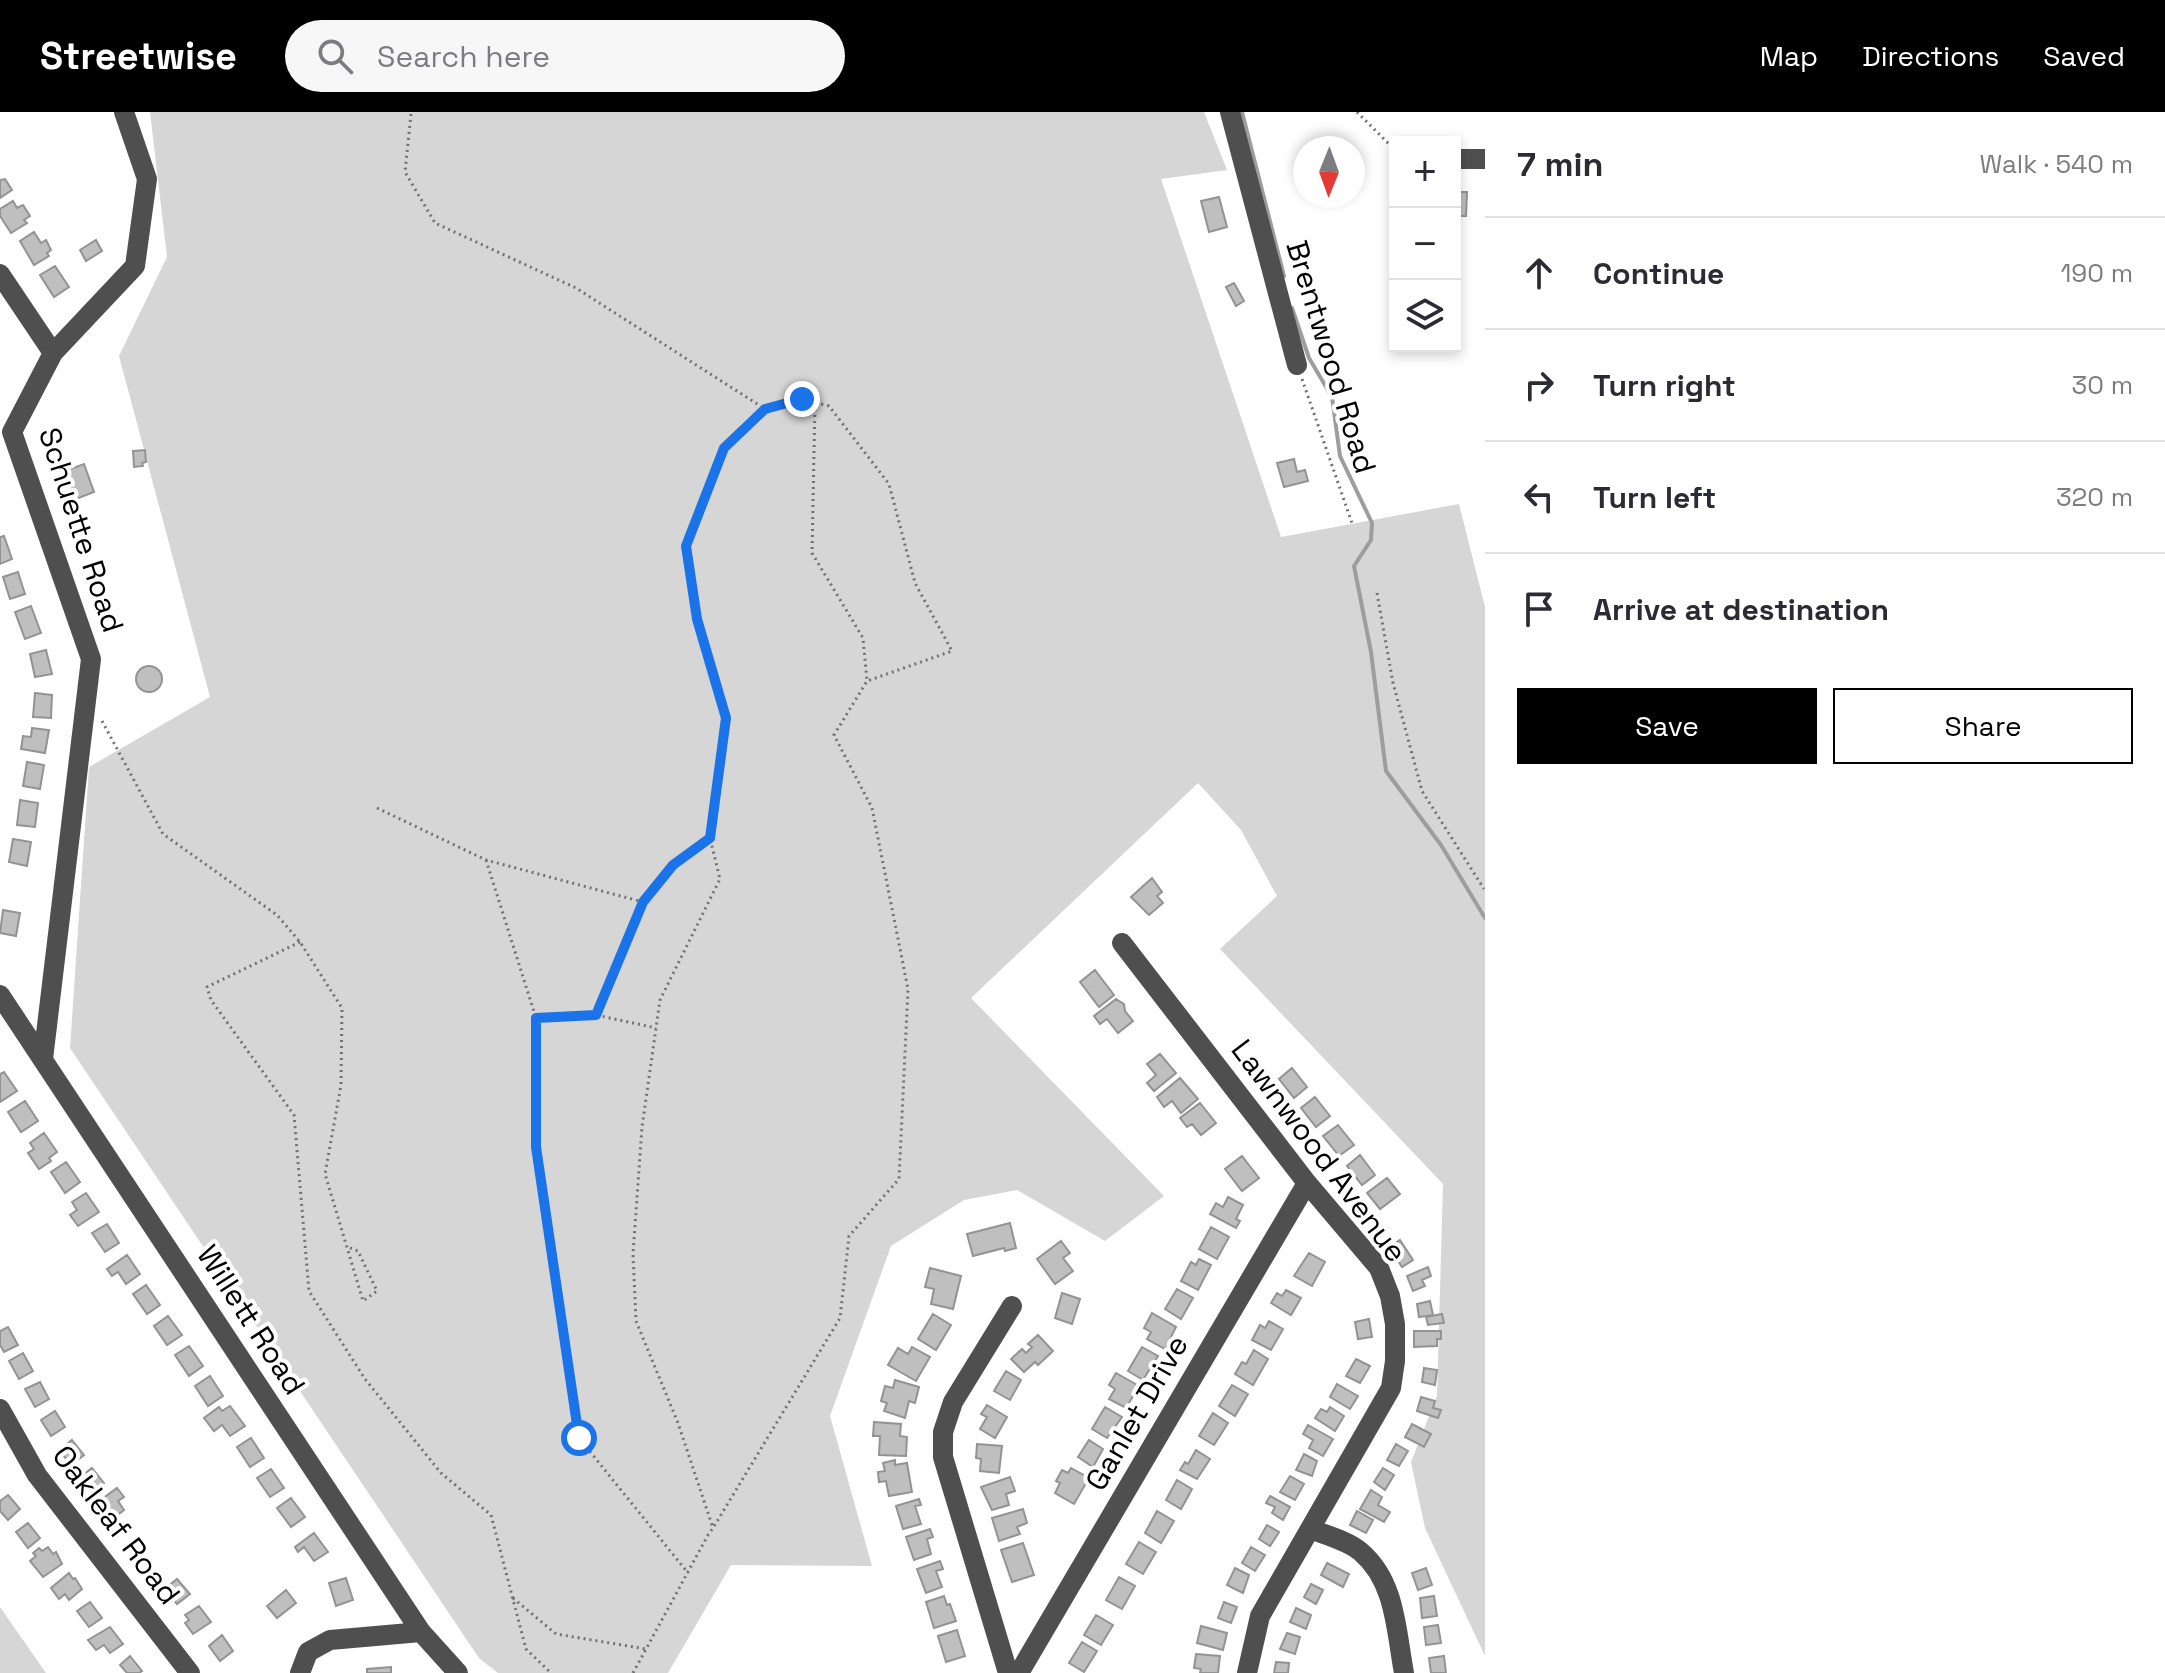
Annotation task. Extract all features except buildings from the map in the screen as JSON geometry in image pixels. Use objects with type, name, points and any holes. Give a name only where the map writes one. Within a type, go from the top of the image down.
[{"type":"street","name":"Schuette Road","points":[[43,1059],[91,659],[12,432],[53,353],[135,266],[147,179],[124,112]]},
{"type":"street","name":"Brentwood Road","points":[[1230,112],[1297,365]]},
{"type":"street","points":[[1461,159],[1485,159]]},
{"type":"street","points":[[3,285],[53,353]]},
{"type":"street","name":"Lawnwood Avenue","points":[[1122,943],[1307,1183],[1379,1268],[1392,1310],[1395,1361],[1391,1388],[1260,1616],[1247,1673]]},
{"type":"street","name":"Willett Road","points":[[0,995],[421,1632],[458,1673]]},
{"type":"street","name":"Ganlet Drive","points":[[1019,1673],[1307,1183]]},
{"type":"street","points":[[1008,1673],[943,1457],[943,1432],[953,1402],[1012,1306]]},
{"type":"street","name":"Oakleaf Road","points":[[0,1409],[37,1475],[190,1673]]},
{"type":"street","points":[[1310,1529],[1360,1550],[1383,1577],[1392,1601],[1404,1673]]},
{"type":"street","points":[[300,1673],[308,1652],[330,1640],[421,1632]]},
{"type":"path","points":[[1357,112],[1389,144]]},
{"type":"path","points":[[411,114],[405,172],[435,223],[576,288],[765,409]]},
{"type":"path","name":"Brentwood Road","points":[[1297,365],[1353,526]]},
{"type":"path","points":[[713,1528],[678,1423],[636,1321],[633,1254],[642,1127],[660,1000],[720,879],[710,838],[726,718],[697,619],[686,546],[724,448],[765,409],[802,399],[829,406],[889,484],[915,583],[952,651],[867,681]]},
{"type":"path","points":[[633,1673],[713,1528],[840,1318],[849,1236],[899,1179],[908,989],[872,808],[834,735],[867,681],[863,638],[812,553],[815,403]]},
{"type":"path","points":[[1377,593],[1393,683],[1422,791],[1484,889]]},
{"type":"path","points":[[87,693],[163,834],[277,915],[300,942],[342,1008],[341,1085],[325,1174],[363,1301],[377,1291],[358,1251],[348,1247]]},
{"type":"path","points":[[377,808],[486,860],[643,902]]},
{"type":"path","points":[[596,1015],[643,902],[673,865],[710,838]]},
{"type":"path","points":[[486,860],[536,1018],[536,1147],[579,1438],[688,1573]]},
{"type":"path","points":[[300,942],[207,987],[211,1000],[294,1115],[309,1291],[365,1379],[441,1473],[491,1515],[526,1649],[551,1673]]},
{"type":"path","points":[[536,1018],[596,1015],[656,1028]]},
{"type":"path","points":[[513,1598],[556,1634],[646,1649]]},
{"type":"shaded area","points":[[150,112],[1204,112],[1227,170],[1161,179],[1281,537],[1459,504],[1485,607],[1485,1656],[1425,1528],[1411,1462],[1437,1396],[1443,1184],[1220,949],[1277,896],[1241,830],[1198,783],[971,998],[1164,1196],[1105,1241],[1017,1190],[964,1200],[891,1246],[830,1416],[872,1566],[731,1565],[668,1673],[498,1673],[479,1658],[70,1048],[89,767],[210,697],[119,356],[167,257]]},
{"type":"shaded area","points":[[0,1607],[46,1673],[0,1673]]},
{"type":"waterway","points":[[1242,112],[1284,276]]},
{"type":"waterway","points":[[1292,308],[1309,358],[1332,397],[1340,456],[1372,523],[1371,540],[1354,566],[1371,652],[1386,771],[1441,845],[1485,918]]},
{"type":"route","points":[[579,1438],[536,1147],[536,1018],[596,1015],[643,902],[673,865],[710,838],[726,718],[697,619],[686,546],[724,448],[765,409],[802,399]]}]
